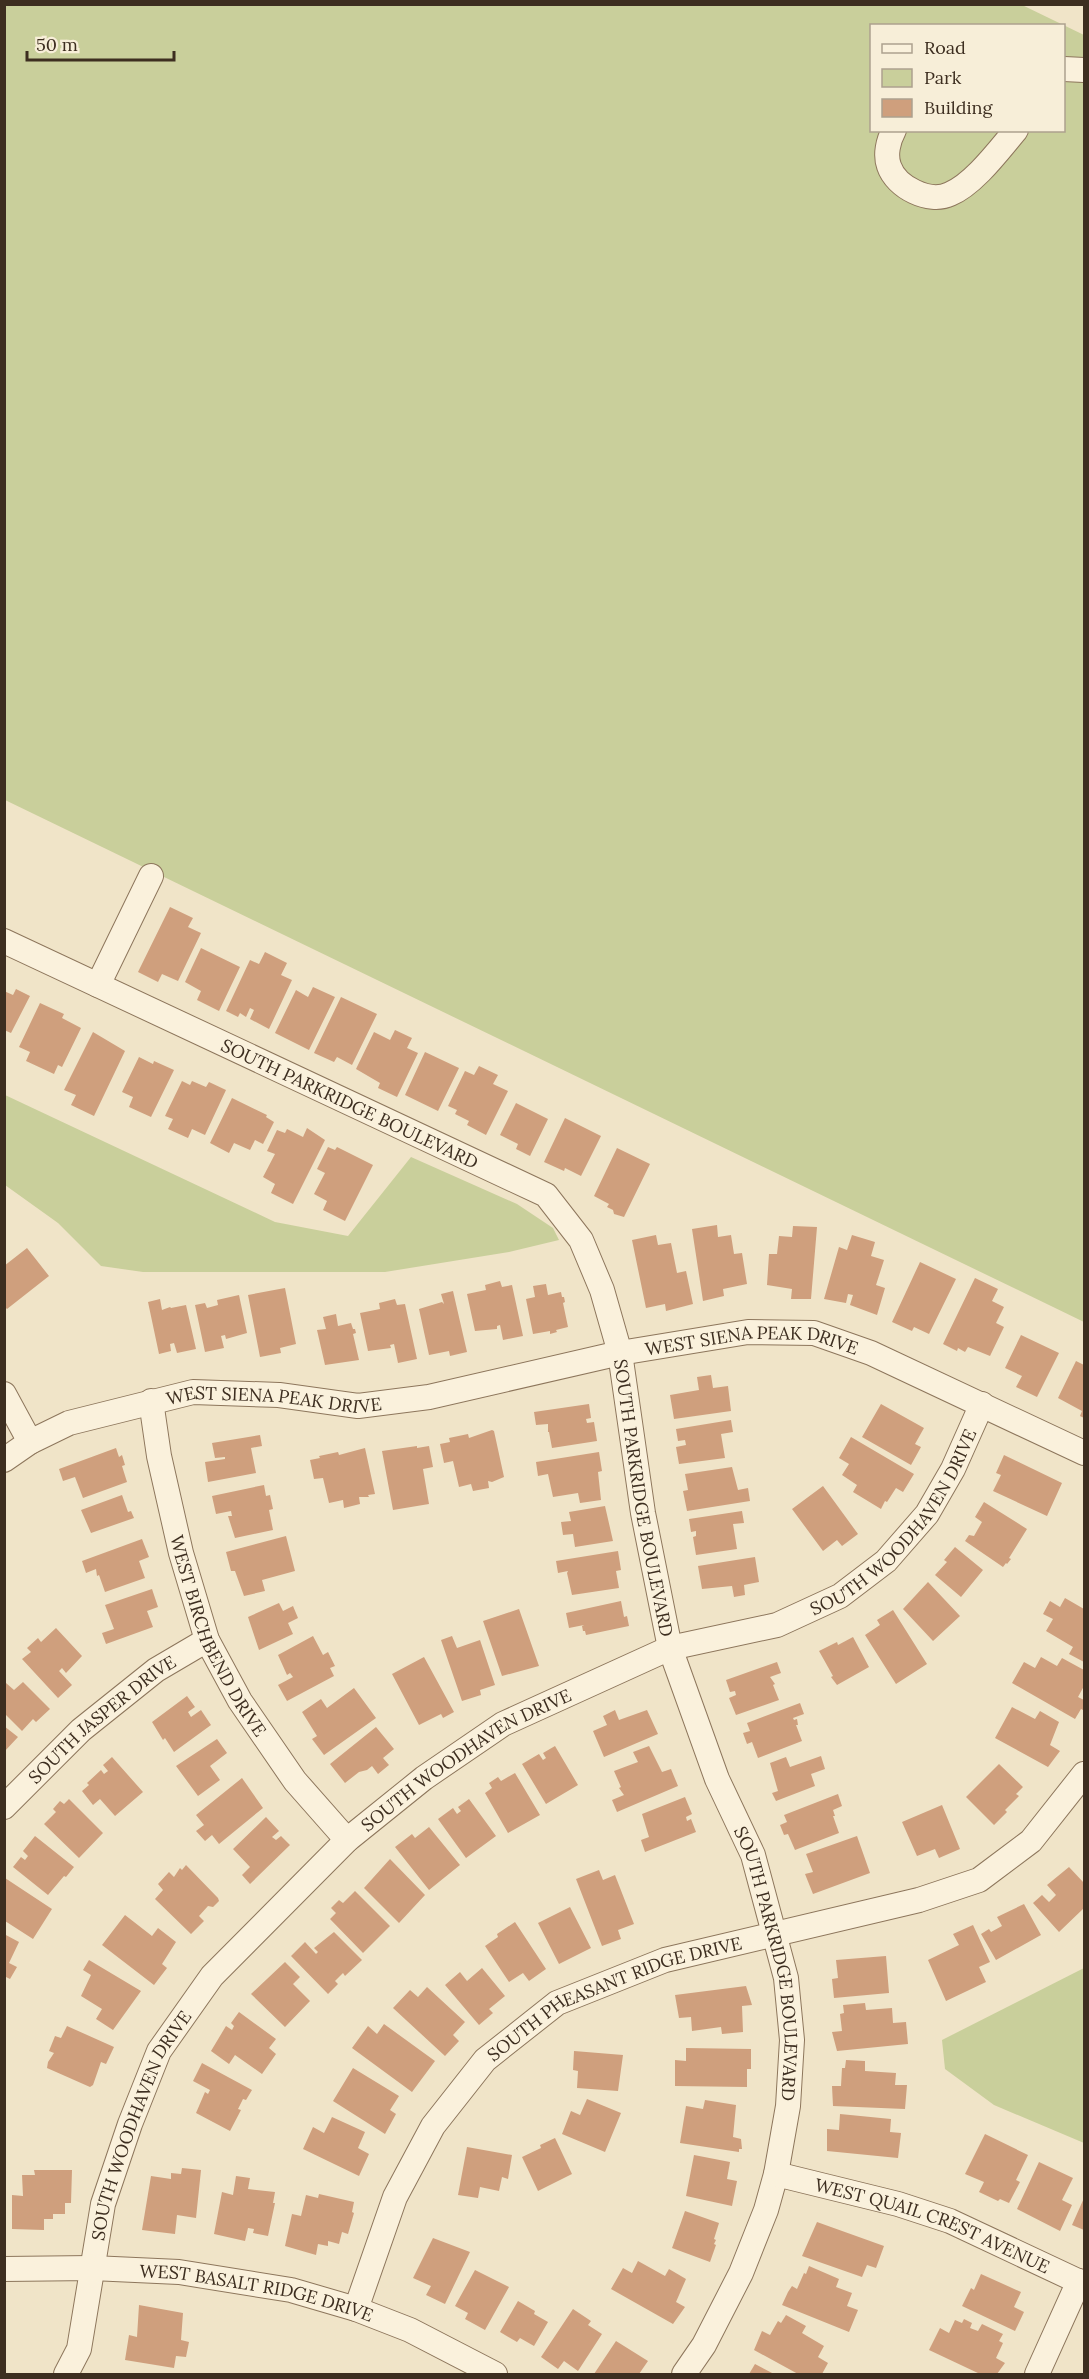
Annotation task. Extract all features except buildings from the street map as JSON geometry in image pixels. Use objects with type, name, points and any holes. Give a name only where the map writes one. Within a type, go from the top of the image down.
[{"type":"street","points":[[893,132],[887,158],[893,173],[906,186],[933,197],[950,195],[965,184],[1014,132]]},
{"type":"street","points":[[98,985],[151,876]]},
{"type":"street","name":"SOUTH PARKRIDGE BOULEVARD","points":[[4,941],[546,1196],[582,1240],[602,1290],[620,1353],[643,1514],[670,1648],[717,1779],[753,1855],[776,1933],[786,1978],[792,2040],[788,2106],[776,2174],[766,2210],[741,2273],[704,2345],[684,2374]]},
{"type":"street","name":"WEST SIENA PEAK DRIVE","points":[[4,1460],[30,1442],[69,1423],[193,1392],[279,1395],[358,1406],[429,1397],[620,1353],[748,1332],[814,1333],[871,1353],[1084,1453]]},
{"type":"street","points":[[4,1394],[30,1442]]},
{"type":"street","name":"WEST BIRCHBEND DRIVE","points":[[151,1401],[159,1456],[179,1542],[207,1640],[240,1701],[295,1781],[347,1840]]},
{"type":"street","name":"SOUTH WOODHAVEN DRIVE","points":[[66,2374],[78,2349],[103,2204],[130,2124],[159,2051],[212,1976],[347,1840],[424,1778],[503,1724],[670,1648],[777,1625],[840,1596],[886,1561],[927,1514],[953,1468],[982,1404]]},
{"type":"street","name":"SOUTH JASPER DRIVE","points":[[4,1807],[81,1730],[156,1670],[207,1640]]},
{"type":"street","name":"SOUTH PHEASANT RIDGE DRIVE","points":[[356,2309],[395,2197],[433,2126],[485,2060],[557,2003],[665,1960],[919,1900],[979,1880],[1031,1841],[1084,1774]]},
{"type":"street","name":"WEST QUAIL CREST AVENUE","points":[[776,2174],[898,2204],[950,2221],[1082,2282]]},
{"type":"street","name":"WEST BASALT RIDGE DRIVE","points":[[4,2270],[92,2268],[178,2272],[291,2290],[356,2309],[410,2330],[495,2374]]},
{"type":"street","points":[[1037,2374],[1082,2282]]},
{"type":"green space","points":[[1020,4],[1061,24],[870,24],[870,132],[1065,132],[1065,26],[1084,35],[1084,1322],[5,800],[4,5]]},
{"type":"green space","points":[[5,1095],[275,1222],[348,1236],[411,1157],[517,1204],[553,1228],[559,1240],[509,1252],[385,1272],[143,1272],[101,1266],[58,1223],[5,1185]]},
{"type":"green space","points":[[1084,1968],[1084,2143],[994,2105],[945,2069],[942,2040]]}]
